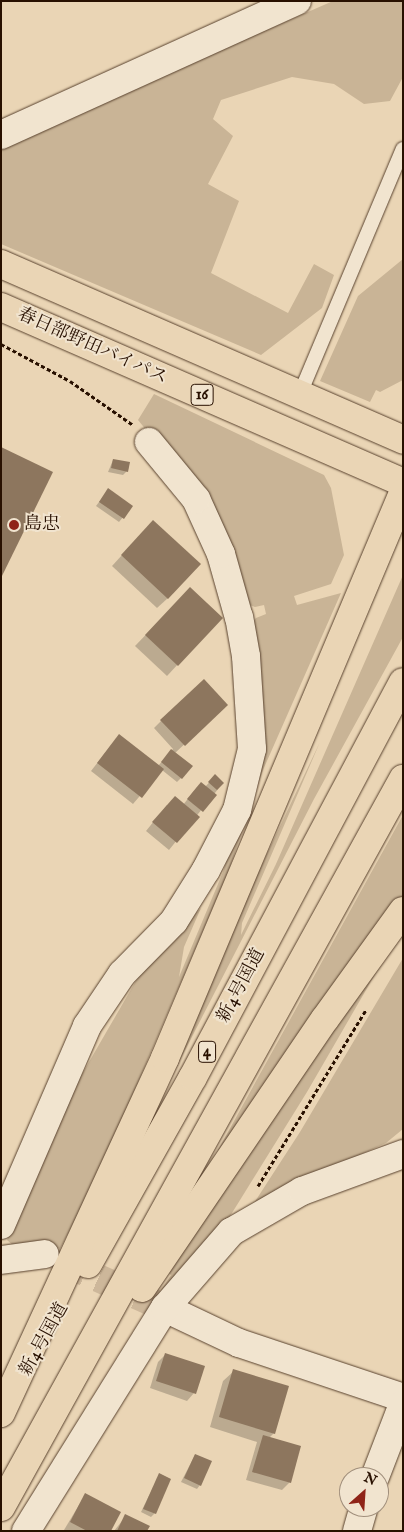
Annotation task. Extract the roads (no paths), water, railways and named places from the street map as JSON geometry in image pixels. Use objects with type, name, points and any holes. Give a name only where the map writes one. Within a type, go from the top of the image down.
[{"type":"highway","name":"16","points":[[1,264],[403,440]]},
{"type":"highway","name":"春日部野田バイパス","points":[[1,307],[403,483]]},
{"type":"highway","points":[[1,1413],[165,1058],[403,493]]},
{"type":"highway","name":"新4号国道","points":[[1,1417],[194,1077],[403,682]]},
{"type":"highway","name":"4","points":[[1,1507],[403,779]]},
{"type":"highway","points":[[1,1519],[158,1261],[403,912]]},
{"type":"street","points":[[1,135],[296,1]]},
{"type":"street","points":[[1,1225],[87,1026],[122,974],[174,921],[206,870],[238,810],[252,749],[246,656],[239,618],[220,554],[196,500],[149,442]]},
{"type":"street","points":[[26,1531],[165,1308],[230,1232],[302,1191],[403,1154]]},
{"type":"street","points":[[1,1260],[45,1254]]},
{"type":"street","points":[[165,1308],[239,1343],[403,1398]]},
{"type":"street","points":[[379,1467],[403,1404]]},
{"type":"street","points":[[357,1531],[361,1517]]},
{"type":"lane","points":[[299,396],[403,149]]},
{"type":"tunnel","points":[[60,1261],[165,1308]]},
{"type":"place","name":"島忠","points":[[14,525]]}]
